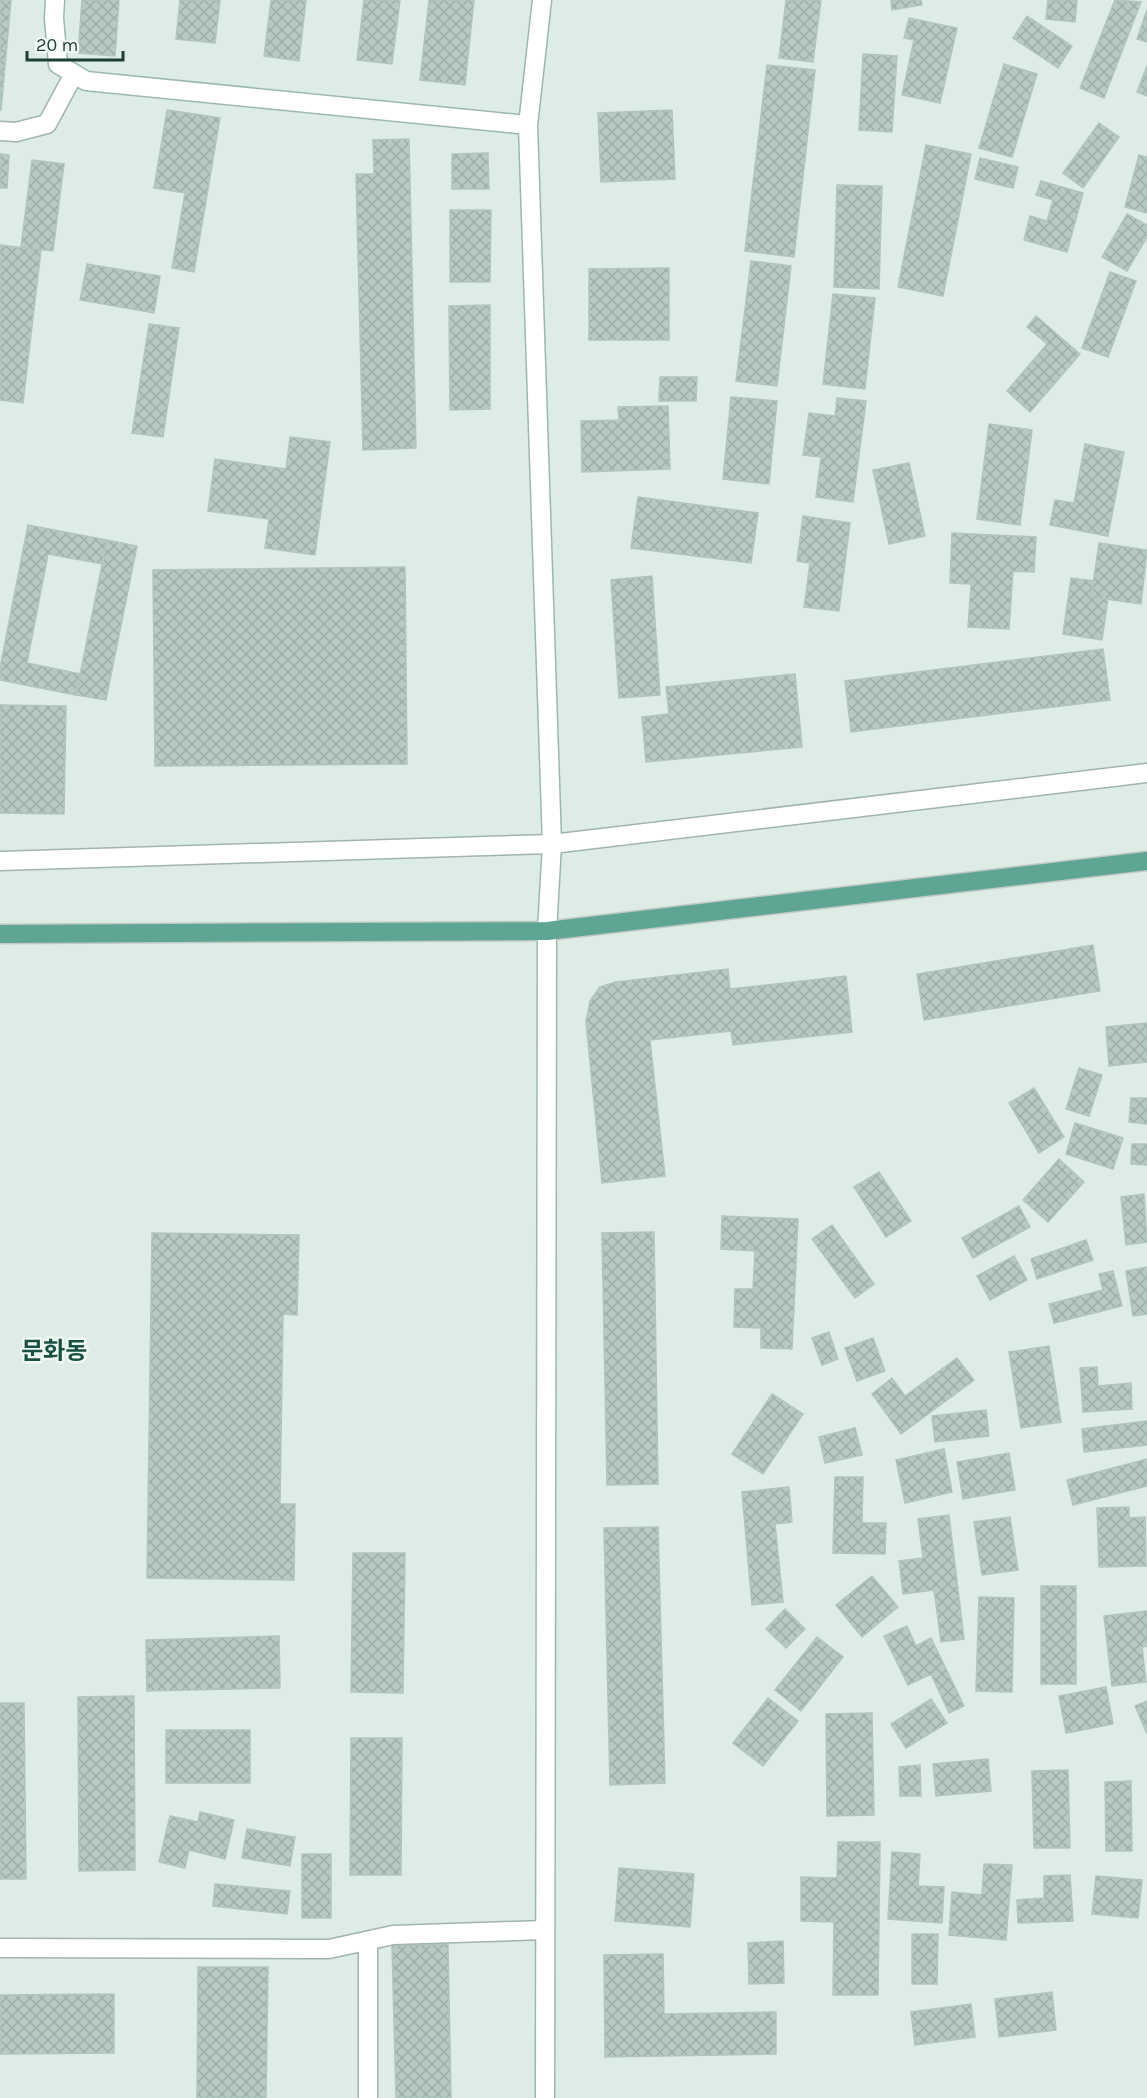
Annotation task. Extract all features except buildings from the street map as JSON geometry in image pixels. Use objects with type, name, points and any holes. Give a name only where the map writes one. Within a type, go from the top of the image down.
[{"type":"main road","points":[[0,934],[547,931],[1147,861]]},
{"type":"street","points":[[55,0],[54,18],[58,64],[86,81],[528,125]]},
{"type":"street","points":[[542,0],[528,125],[552,844],[547,931],[545,2098]]},
{"type":"street","points":[[0,131],[16,132],[47,124],[74,74]]},
{"type":"street","points":[[0,861],[552,844],[1147,773]]},
{"type":"street","points":[[0,1948],[329,1949],[393,1935],[544,1930]]},
{"type":"street","points":[[368,1941],[368,2098]]},
{"type":"district","name":"문화동","points":[[54,1351]]}]
